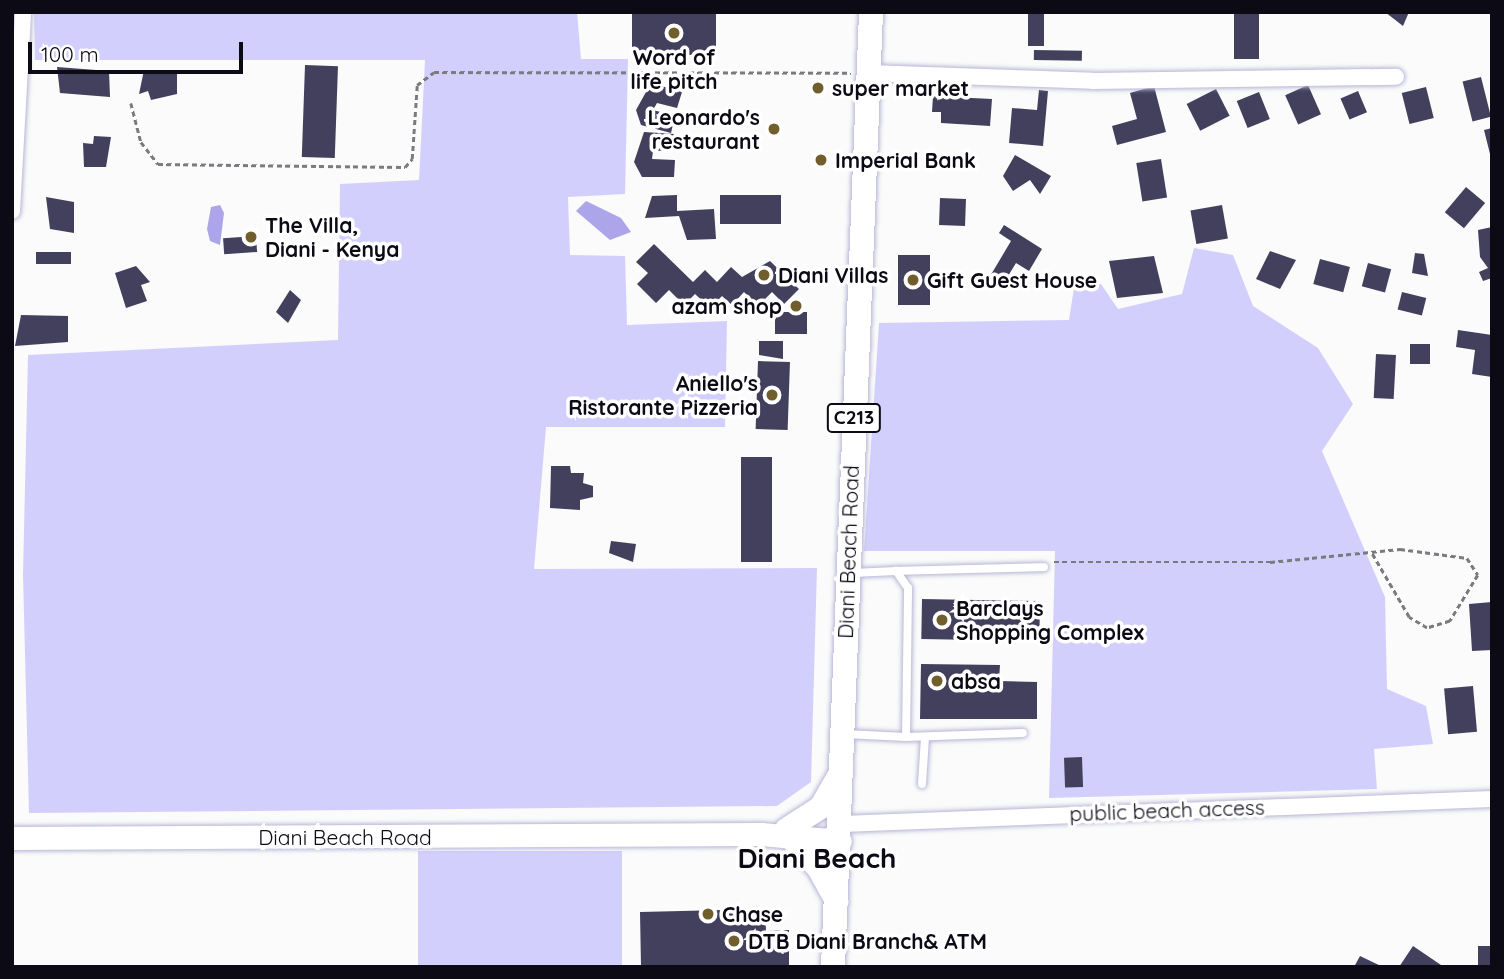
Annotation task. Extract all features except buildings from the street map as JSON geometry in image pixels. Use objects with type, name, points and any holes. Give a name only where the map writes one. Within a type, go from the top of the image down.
[{"type":"main road","name":"Diani Beach Road","points":[[833,967],[841,832],[847,573],[871,12]]},
{"type":"main road","points":[[788,833],[820,807],[841,767]]},
{"type":"main road","points":[[788,833],[841,832]]},
{"type":"main road","name":"Diani Beach Road","points":[[12,838],[788,833]]},
{"type":"main road","points":[[788,833],[818,868],[836,901]]},
{"type":"street","points":[[12,211],[23,12]]},
{"type":"street","points":[[868,73],[1093,81],[1396,77]]},
{"type":"street","name":"public beach access","points":[[841,832],[867,825],[1492,799]]},
{"type":"lane","points":[[847,573],[1048,564]]},
{"type":"lane","points":[[896,571],[908,588],[905,737]]},
{"type":"lane","points":[[843,734],[925,737],[1023,733]]},
{"type":"lane","points":[[922,784],[925,737]]},
{"type":"path","points":[[131,103],[141,142],[158,164],[405,167],[412,159],[417,85],[434,72],[868,73]]},
{"type":"path","points":[[1048,564],[1270,562],[1400,549],[1466,558],[1478,575],[1450,621],[1427,628],[1409,617],[1371,552]]},
{"type":"shaded area","points":[[34,12],[577,12],[581,59],[628,59],[625,194],[568,197],[570,255],[625,256],[627,325],[727,321],[725,427],[546,427],[534,569],[817,568],[811,782],[777,806],[29,813],[23,575],[28,355],[338,340],[340,184],[419,180],[425,60],[35,60]]},
{"type":"shaded area","points":[[586,201],[621,218],[631,232],[610,240],[576,211]]},
{"type":"shaded area","points":[[220,205],[224,213],[220,245],[210,241],[207,229],[211,207]]},
{"type":"shaded area","points":[[1194,248],[1233,255],[1253,306],[1318,348],[1353,404],[1322,451],[1385,597],[1387,689],[1426,706],[1433,744],[1374,749],[1377,789],[1049,798],[1055,551],[864,551],[879,323],[1069,320],[1074,288],[1101,284],[1118,309],[1182,294]]},
{"type":"shaded area","points":[[418,851],[622,851],[622,967],[418,967]]},
{"type":"place","name":"Word of life pitch","points":[[674,33]]},
{"type":"place","name":"super market","points":[[818,88]]},
{"type":"place","name":"Leonardo's restaurant","points":[[774,129]]},
{"type":"place","name":"Imperial Bank","points":[[821,160]]},
{"type":"place","name":"The Villa, Diani - Kenya","points":[[251,237]]},
{"type":"place","name":"Diani Villas","points":[[764,275]]},
{"type":"place","name":"Gift Guest House","points":[[913,280]]},
{"type":"place","name":"azam shop","points":[[796,306]]},
{"type":"place","name":"Aniello's Ristorante Pizzeria","points":[[772,395]]},
{"type":"place","name":"Barclays Shopping Complex","points":[[942,620]]},
{"type":"place","name":"absa","points":[[937,681]]},
{"type":"place","name":"Chase","points":[[708,914]]},
{"type":"place","name":"DTB Diani Branch& ATM","points":[[734,941]]},
{"type":"district","name":"Diani Beach","points":[[817,858]]}]
